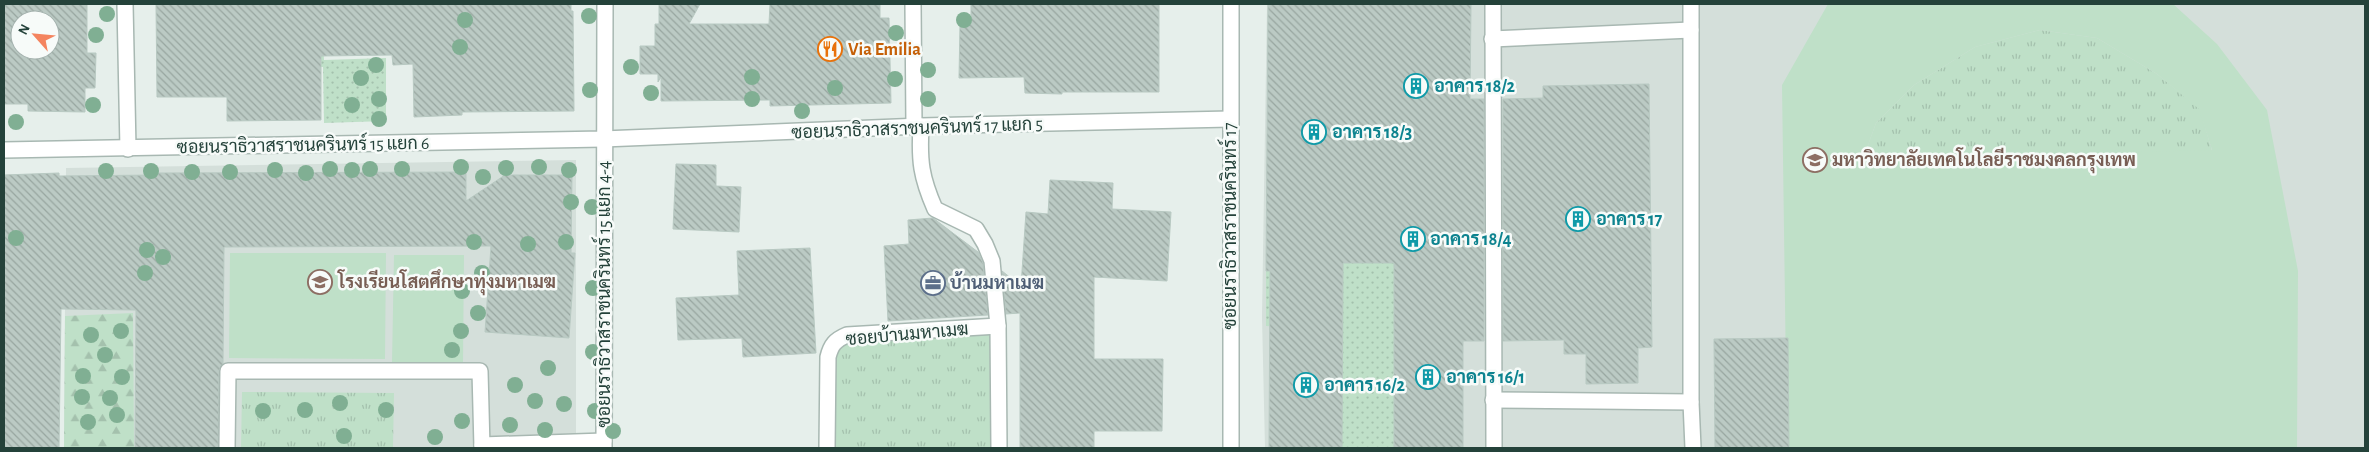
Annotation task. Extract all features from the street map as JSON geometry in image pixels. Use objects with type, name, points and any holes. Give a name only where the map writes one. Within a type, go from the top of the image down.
[{"type":"street","points":[[126,4],[128,149]]},
{"type":"street","name":"ซอยนราธิวาสราชนครินทร์ 15 แยก 4-4","points":[[604,445],[603,140],[605,4]]},
{"type":"street","points":[[913,4],[918,126],[923,180],[935,209],[976,229],[992,261],[998,326],[999,448]]},
{"type":"street","name":"ซอยนราธิวาสราชนครินทร์ 17","points":[[1231,4],[1231,448]]},
{"type":"street","points":[[1493,4],[1494,448]]},
{"type":"street","points":[[1690,4],[1691,402],[1693,448]]},
{"type":"street","points":[[1492,39],[1691,30]]},
{"type":"street","name":"ซอยนราธิวาสราชนครินทร์ 17 แยก 5","points":[[603,140],[918,126],[1230,119]]},
{"type":"street","name":"ซอยนราธิวาสราชนครินทร์ 15 แยก 6","points":[[4,150],[603,140]]},
{"type":"street","name":"ซอยบ้านมหาเมฆ","points":[[827,448],[828,357],[831,345],[839,338],[847,335],[998,326]]},
{"type":"street","points":[[227,448],[228,371],[480,371],[482,447],[604,445]]},
{"type":"street","points":[[1493,400],[1691,402]]},
{"type":"shaded area","name":"มหาวิทยาลัยเทคโนโลยีราชมงคลกรุงเทพ","points":[[1267,4],[2365,4],[2365,448],[1265,448],[1262,317]]},
{"type":"shaded area","name":"โรงเรียนโสตศึกษาทุ่งมหาเมฆ","points":[[576,160],[576,448],[64,448],[66,168]]},
{"type":"green space","points":[[1828,4],[2173,4],[2217,44],[2267,110],[2298,271],[2297,448],[1787,448],[1782,85]],"holes":[[[2040,30],[2097,38],[2157,74],[2199,109],[2212,150],[1863,159],[1876,123],[1914,85],[1975,47]]]},
{"type":"green space","points":[[2040,30],[2097,38],[2157,74],[2200,109],[2212,151],[1863,159],[1876,123],[1914,85],[1975,47]]},
{"type":"green space","points":[[323,43],[324,60],[386,58],[386,121],[324,123],[323,67],[223,67]]},
{"type":"green space","points":[[230,253],[386,253],[385,359],[229,358]]},
{"type":"green space","points":[[1398,254],[1408,448],[1321,448],[1334,328],[1266,326],[1266,260]]},
{"type":"green space","points":[[394,255],[464,255],[463,363],[392,363]]},
{"type":"green space","points":[[133,313],[134,448],[64,448],[65,316]]},
{"type":"green space","points":[[991,334],[991,448],[835,448],[836,355],[843,343]]},
{"type":"green space","points":[[242,392],[394,393],[393,448],[241,448]]},
{"type":"building","points":[[4,4],[87,4],[87,53],[96,53],[95,88],[85,88],[85,112],[28,111],[28,104],[4,104]]},
{"type":"building","points":[[156,4],[571,4],[571,11],[573,11],[574,111],[462,112],[462,115],[414,117],[413,64],[393,65],[392,55],[321,56],[321,120],[227,121],[227,97],[157,97]]},
{"type":"building","points":[[659,4],[700,4],[689,24],[769,24],[770,4],[880,4],[880,18],[889,18],[891,103],[770,106],[770,100],[661,101],[661,77],[658,82],[658,74],[640,74],[640,46],[655,46],[655,24],[659,24]]},
{"type":"building","points":[[971,4],[1159,4],[1159,92],[1025,93],[1024,77],[959,78],[960,24],[971,23]]},
{"type":"building","points":[[1268,4],[1471,4],[1470,99],[1484,99],[1484,341],[1463,341],[1463,448],[1394,448],[1394,263],[1343,263],[1342,448],[1269,448],[1270,271],[1266,271]]},
{"type":"building","name":"อาคาร 17","points":[[1649,84],[1652,347],[1638,348],[1638,383],[1586,384],[1586,354],[1564,354],[1564,340],[1503,341],[1503,99],[1543,98],[1543,86]]},
{"type":"building","points":[[676,164],[716,165],[716,186],[741,187],[739,232],[673,229]]},
{"type":"building","points":[[466,172],[466,201],[505,175],[572,175],[571,253],[575,253],[569,338],[485,332],[491,246],[224,247],[223,363],[219,371],[218,448],[135,448],[136,310],[61,309],[59,448],[4,448],[4,175],[59,173],[59,176],[158,175],[158,173]]},
{"type":"building","points":[[1050,180],[1113,183],[1112,209],[1171,212],[1167,281],[1094,277],[1094,359],[1163,359],[1162,431],[1094,431],[1094,448],[1020,448],[1020,313],[1006,314],[1002,271],[1021,286],[1026,212],[1048,214]]},
{"type":"building","name":"บ้านมหาเมฆ","points":[[933,218],[978,252],[983,263],[988,315],[888,321],[884,246],[909,244],[908,220]]},
{"type":"building","points":[[810,248],[816,353],[743,357],[742,338],[678,340],[676,298],[739,295],[737,251]]},
{"type":"building","points":[[1788,338],[1789,448],[1715,448],[1714,339]]},
{"type":"place","name":"Via Emilia","points":[[830,49]]},
{"type":"place","name":"อาคาร 18/2","points":[[1416,86]]},
{"type":"place","name":"อาคาร 18/3","points":[[1314,132]]},
{"type":"place","name":"มหาวิทยาลัยเทคโนโลยีราชมงคลกรุงเทพ","points":[[1815,160]]},
{"type":"place","name":"อาคาร 17","points":[[1578,219]]},
{"type":"place","name":"อาคาร 18/4","points":[[1413,239]]},
{"type":"place","name":"โรงเรียนโสตศึกษาทุ่งมหาเมฆ","points":[[320,282]]},
{"type":"place","name":"บ้านมหาเมฆ","points":[[933,283]]},
{"type":"place","name":"อาคาร 16/1","points":[[1428,377]]},
{"type":"place","name":"อาคาร 16/2","points":[[1306,385]]}]
